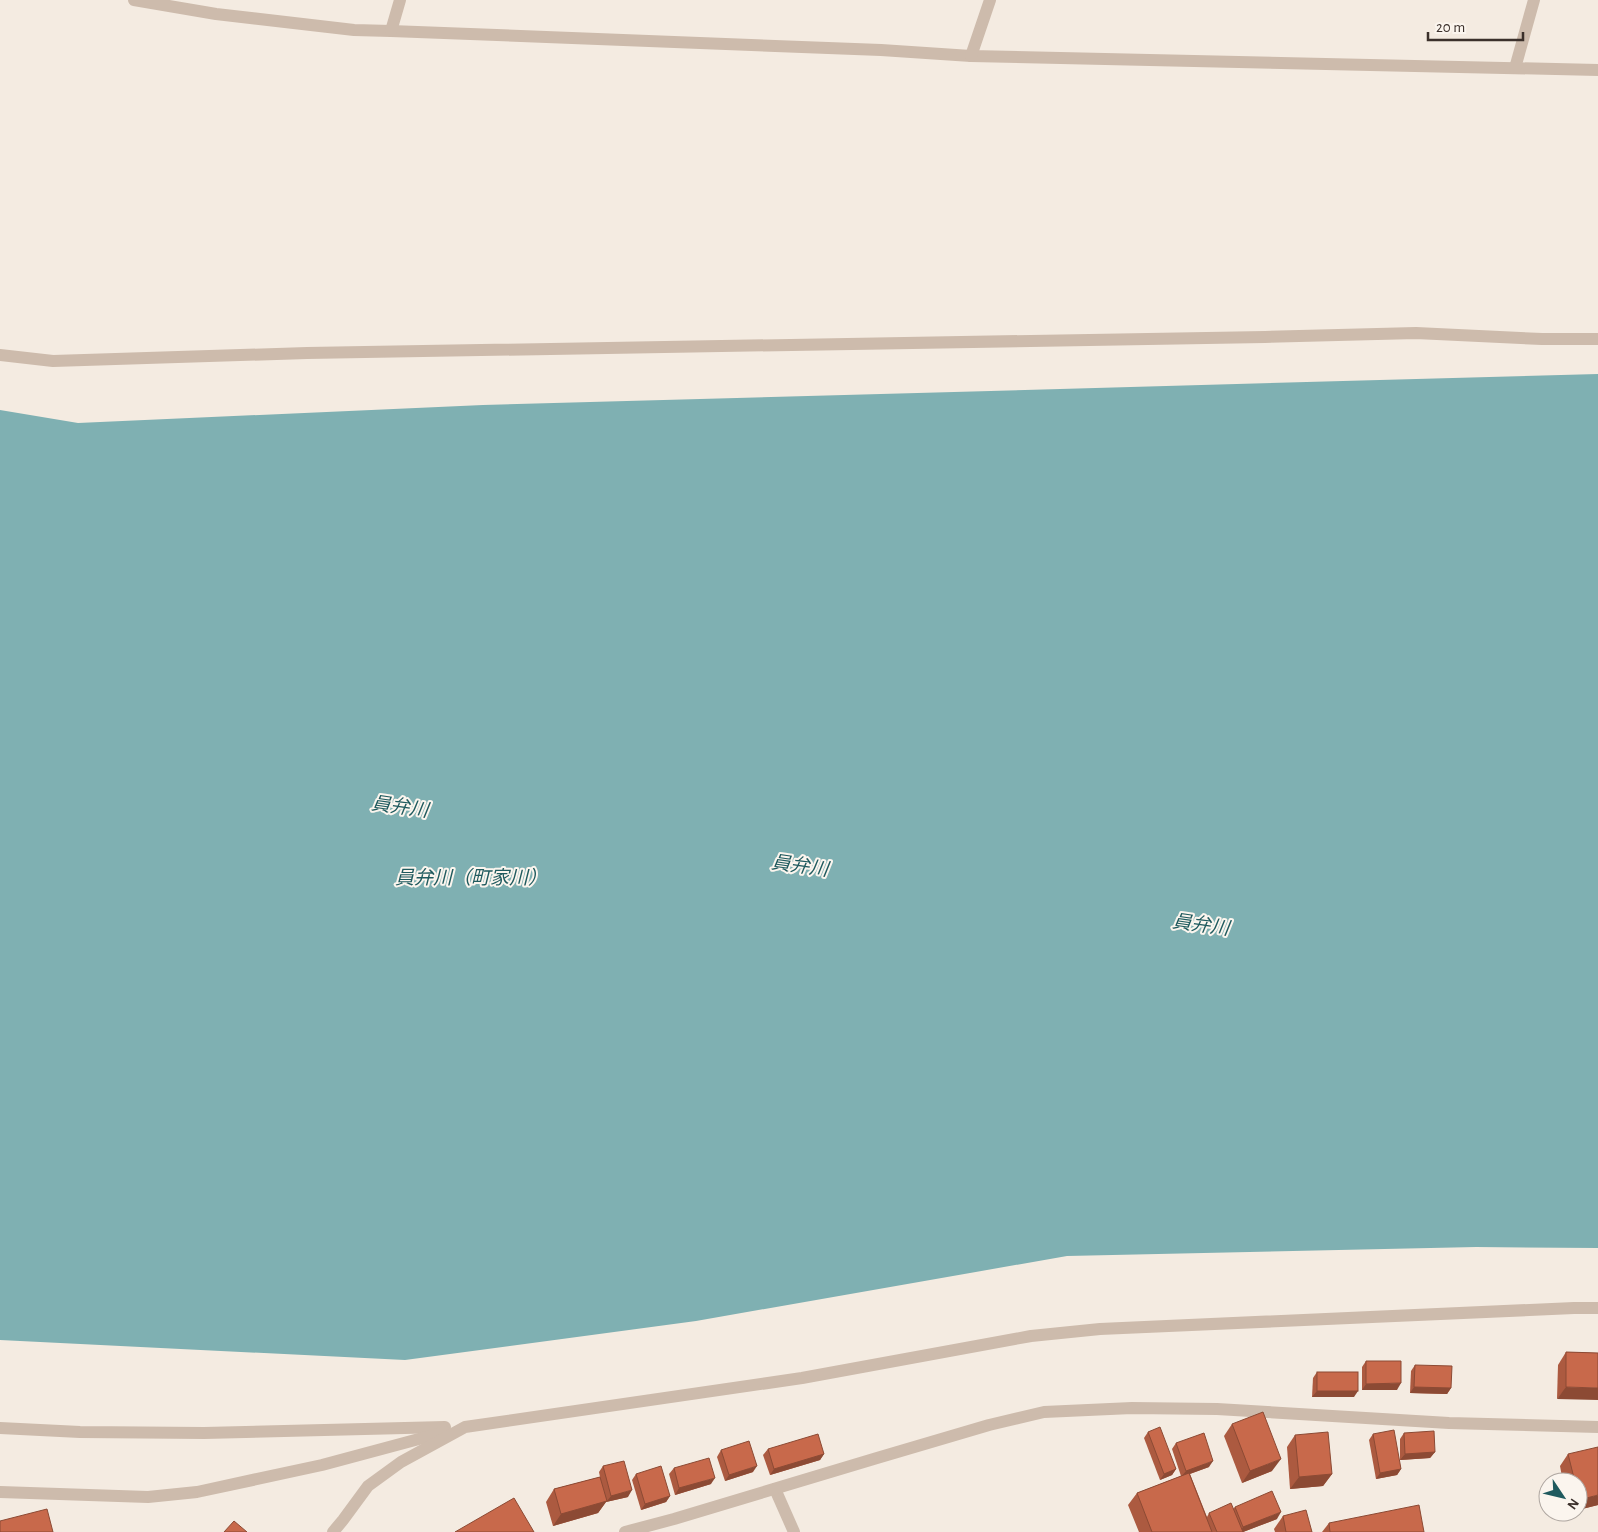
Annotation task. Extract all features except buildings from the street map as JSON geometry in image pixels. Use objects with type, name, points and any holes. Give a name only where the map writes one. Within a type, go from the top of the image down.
[{"type":"street","points":[[134,0],[216,14],[354,30],[881,50],[971,56],[1598,70]]},
{"type":"street","points":[[391,30],[400,0]]},
{"type":"street","points":[[971,56],[990,0]]},
{"type":"street","points":[[1514,68],[1534,0]]},
{"type":"street","points":[[0,355],[53,361],[307,353],[1416,333],[1542,339],[1598,339]]},
{"type":"street","points":[[0,1492],[148,1497],[197,1492],[322,1465],[465,1427],[802,1378],[1031,1336],[1100,1329],[1598,1308]]},
{"type":"street","points":[[625,1532],[989,1425],[1044,1412],[1132,1408],[1217,1409],[1449,1423],[1598,1427]]},
{"type":"street","points":[[0,1428],[80,1432],[204,1433],[465,1427]]},
{"type":"street","points":[[333,1532],[368,1486],[401,1462],[465,1427]]},
{"type":"street","points":[[775,1488],[794,1532]]},
{"type":"water","name":"員弁川（町家川）","points":[[1598,374],[1598,1248],[1476,1247],[1067,1256],[696,1321],[405,1360],[0,1340],[0,410],[78,423],[483,405]]},
{"type":"water label","name":"員弁川","points":[[400,806]]},
{"type":"water label","name":"員弁川","points":[[800,865]]},
{"type":"water label","name":"員弁川","points":[[1201,924]]}]
